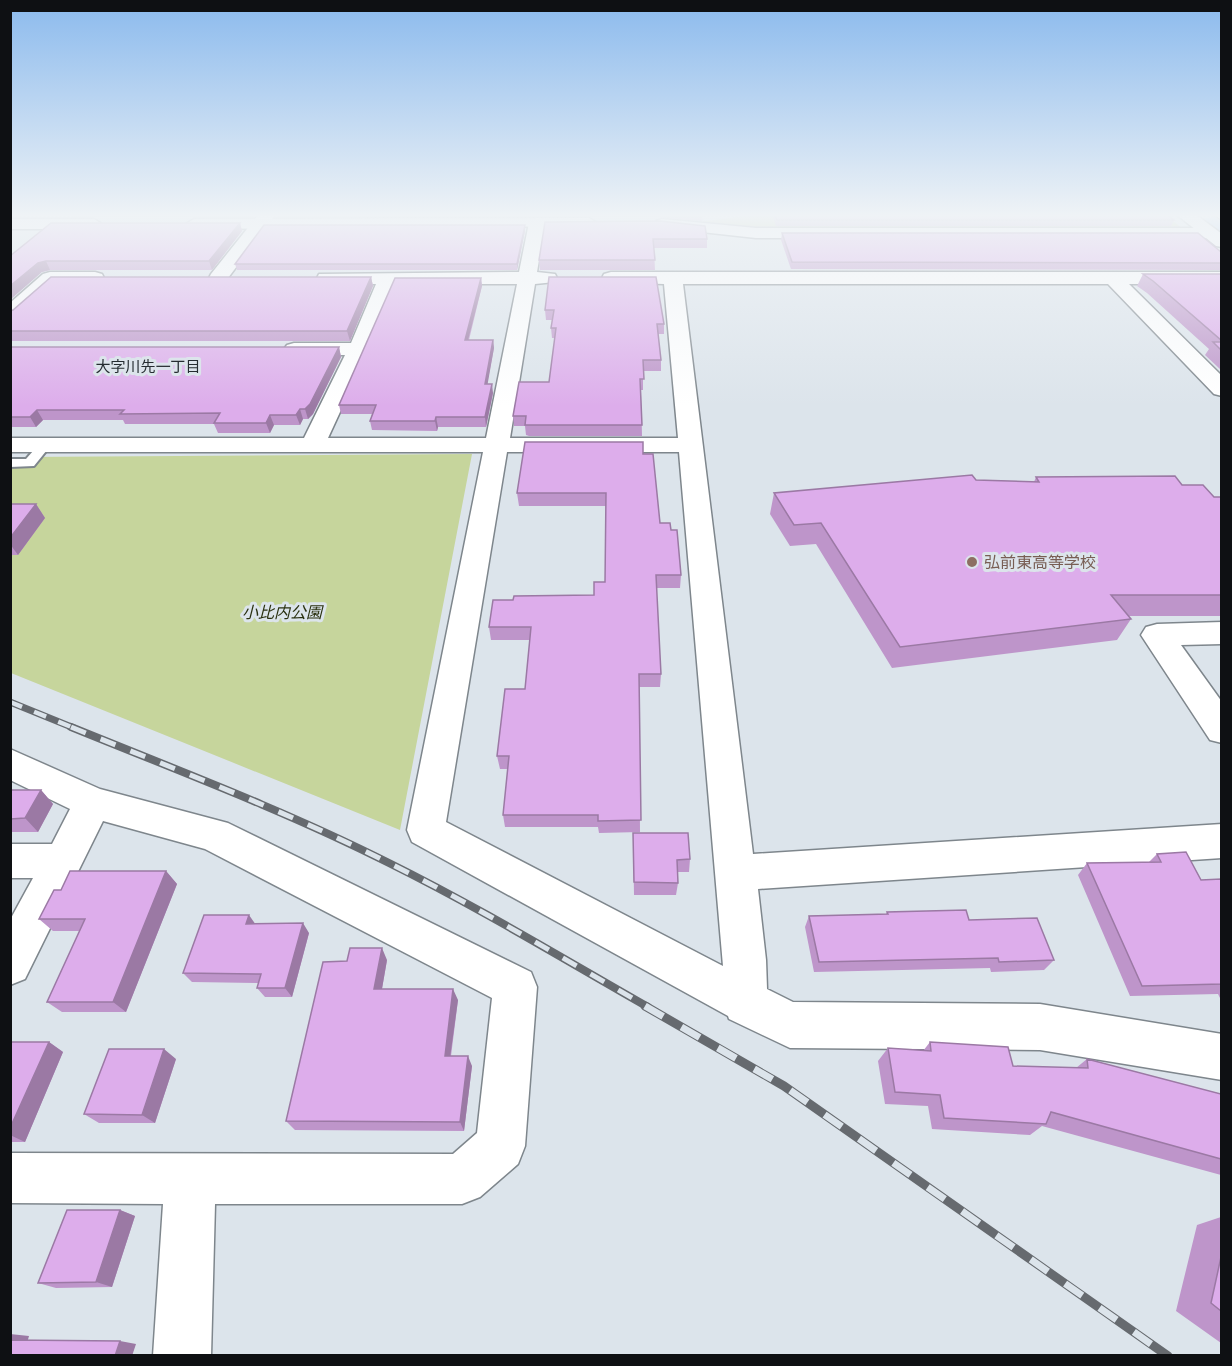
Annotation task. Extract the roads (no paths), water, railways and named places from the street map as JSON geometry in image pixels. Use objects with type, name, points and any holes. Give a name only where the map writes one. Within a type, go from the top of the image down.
[{"type":"street","points":[[10,314],[50,278],[110,278]]},
{"type":"street","points":[[212,278],[240,278]]},
{"type":"street","points":[[309,278],[568,278]]},
{"type":"street","points":[[312,445],[359,349],[388,278]]},
{"type":"street","points":[[526,278],[426,830],[745,1003],[790,1025],[1040,1027],[1221,1057]]},
{"type":"street","points":[[591,278],[1221,278]]},
{"type":"street","points":[[673,278],[745,960],[745,1003]]},
{"type":"street","points":[[1113,278],[1221,389]]},
{"type":"street","points":[[278,349],[359,349]]},
{"type":"street","points":[[10,445],[692,445]]},
{"type":"street","points":[[1221,633],[1157,634],[1221,730]]},
{"type":"street","points":[[10,764],[93,803],[214,835],[515,987],[500,1146],[462,1179],[10,1178]]},
{"type":"street","points":[[10,964],[93,803]]},
{"type":"street","points":[[736,873],[1221,842]]},
{"type":"street","points":[[10,861],[63,861]]},
{"type":"street","points":[[182,1356],[190,1179]]},
{"type":"lane","points":[[10,463],[30,463],[45,445]]},
{"type":"railway","points":[[10,702],[74,728]]},
{"type":"railway","points":[[71,727],[231,792],[350,844],[455,897],[648,1007]]},
{"type":"railway","points":[[645,1006],[784,1086],[1168,1356]]},
{"type":"place","name":"弘前東高等学校","points":[[972,562]]},
{"type":"district","name":"大字川先一丁目","points":[[148,367]]},
{"type":"park label","name":"小比内公園","points":[[282,612]]}]
